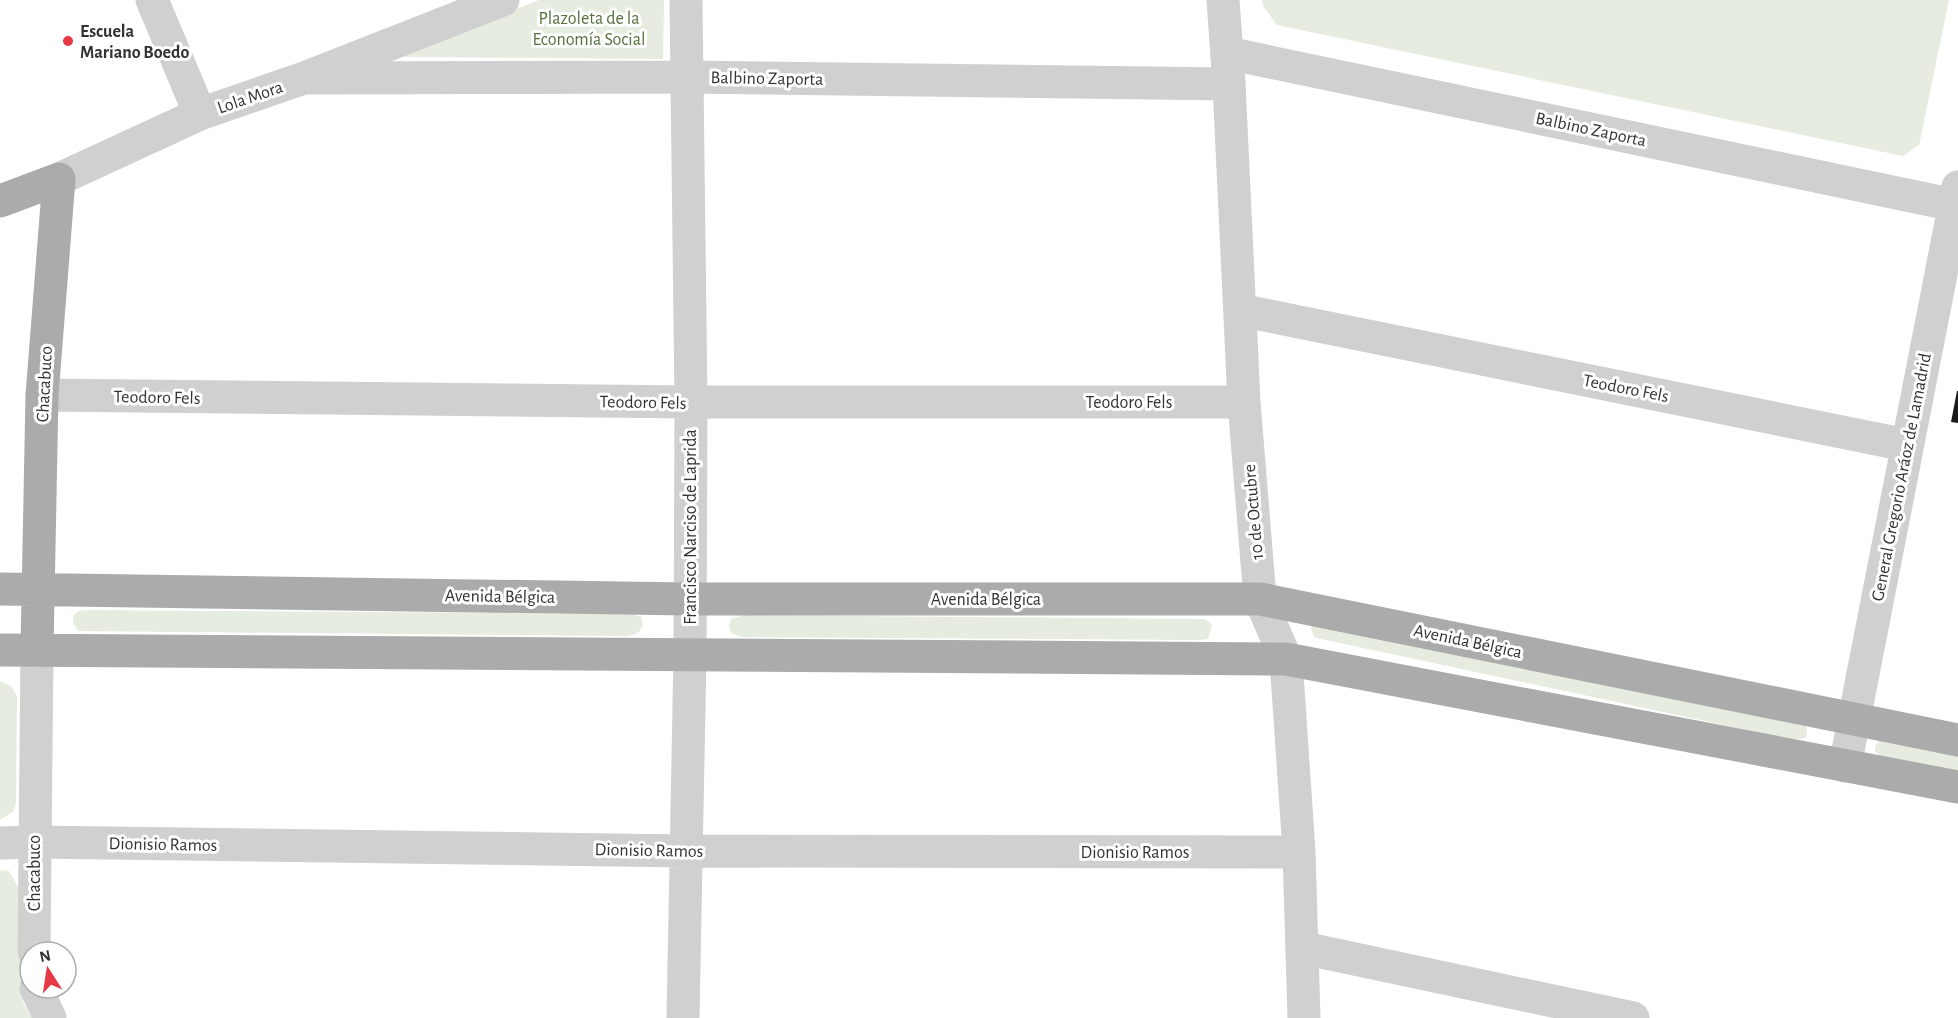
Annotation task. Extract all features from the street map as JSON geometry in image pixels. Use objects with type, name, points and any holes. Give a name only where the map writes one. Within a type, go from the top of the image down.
[{"type":"main road","name":"Lola Mora","points":[[0,201],[59,179]]},
{"type":"main road","name":"Chacabuco","points":[[37,649],[42,395],[59,179]]},
{"type":"main road","name":"Avenida Bélgica","points":[[0,589],[690,599],[1260,599],[1958,740]]},
{"type":"main road","points":[[0,650],[1286,659],[1958,788]]},
{"type":"street","points":[[152,0],[200,114]]},
{"type":"street","name":"Francisco Narciso de Laprida","points":[[683,1018],[690,654],[691,402],[686,0]]},
{"type":"street","name":"10 de Octubre","points":[[1223,0],[1245,402],[1260,599],[1286,659],[1299,852],[1304,1018]]},
{"type":"street","name":"Lola Mora","points":[[59,179],[200,114],[304,78],[487,3]]},
{"type":"street","name":"Balbino Zaporta","points":[[304,78],[688,77],[1228,68],[1956,196]]},
{"type":"street","name":"General Gregorio Aráoz de Lamadrid","points":[[1845,766],[1956,196]]},
{"type":"street","name":"Teodoro Fels","points":[[1240,310],[1906,445]]},
{"type":"street","name":"Teodoro Fels","points":[[42,395],[691,402],[1245,402]]},
{"type":"street","name":"Chacabuco","points":[[34,940],[37,649]]},
{"type":"street","name":"Dionisio Ramos","points":[[0,843],[686,851],[1299,852]]},
{"type":"street","points":[[1303,948],[1633,1018]]},
{"type":"street","points":[[42,1000],[50,1018]]},
{"type":"green space","name":"Plazoleta de la Economía Social","points":[[539,0],[664,0],[663,59],[395,57]]},
{"type":"green space","points":[[1262,0],[1949,0],[1919,145],[1903,156],[1277,25],[1263,6]]},
{"type":"green space","points":[[78,611],[633,614],[641,617],[643,625],[639,631],[629,636],[78,631],[73,623],[73,616]]},
{"type":"green space","points":[[744,615],[1204,619],[1212,626],[1208,639],[1199,640],[740,637],[731,633],[729,626],[731,619]]},
{"type":"green space","points":[[1314,624],[1806,725],[1807,734],[1805,738],[1794,740],[1321,639],[1314,637],[1311,628]]},
{"type":"green space","points":[[0,681],[11,686],[17,696],[16,802],[14,811],[0,820]]},
{"type":"green space","points":[[1885,740],[1958,754],[1958,774],[1884,759],[1875,752],[1875,746],[1879,741]]},
{"type":"green space","points":[[0,870],[9,871],[19,889],[21,940],[18,940],[18,1000],[23,1000],[32,1018],[0,1018]]},
{"type":"building","points":[[1958,391],[1958,423],[1951,422]]},
{"type":"place","name":"Escuela Mariano Boedo","points":[[68,41]]}]
